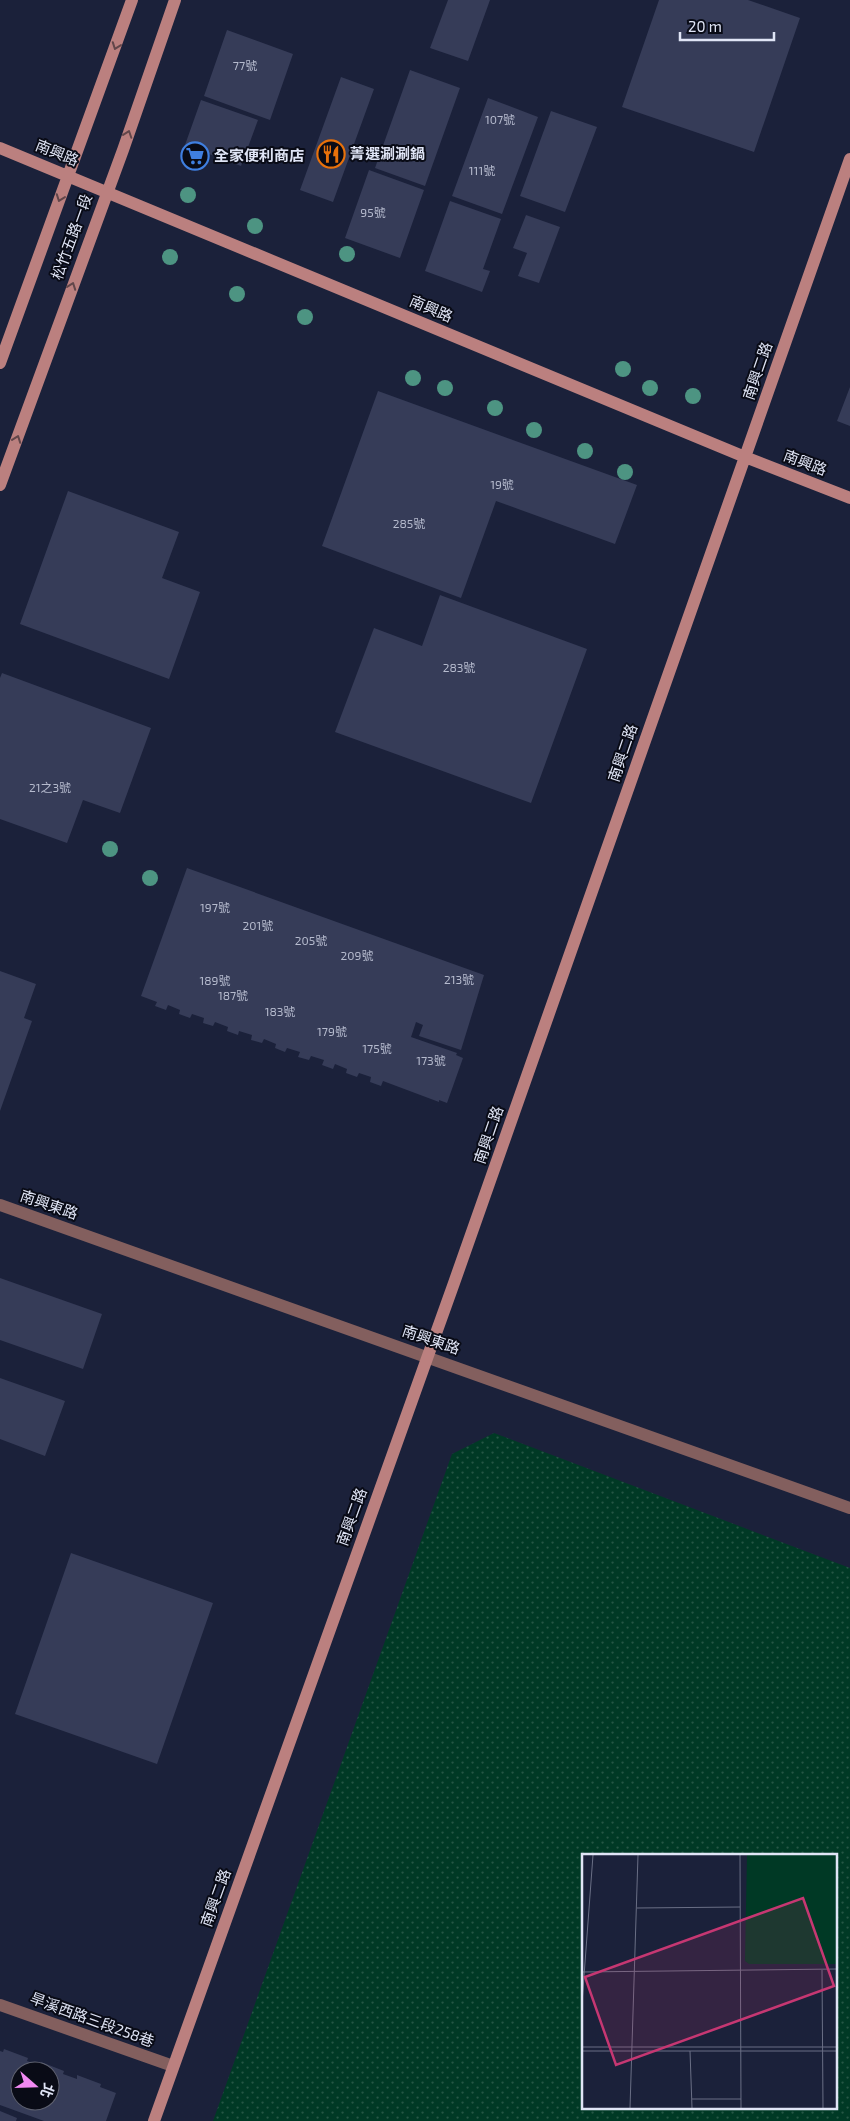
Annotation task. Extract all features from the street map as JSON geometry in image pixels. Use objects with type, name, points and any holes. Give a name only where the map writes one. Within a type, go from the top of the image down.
[{"type":"street","name":"松竹五路一段","points":[[0,363],[132,0]]},
{"type":"street","name":"松竹五路一段","points":[[0,485],[175,0]]},
{"type":"street","name":"南興路","points":[[0,148],[745,457],[850,498]]},
{"type":"street","name":"南興二路","points":[[154,2121],[428,1356],[850,159]]},
{"type":"street","name":"南興東路","points":[[0,1205],[850,1508]]},
{"type":"street","name":"旱溪西路三段258巷","points":[[0,2004],[173,2066]]},
{"type":"green space","points":[[494,1433],[850,1568],[850,2121],[213,2121],[452,1454]]},
{"type":"building","points":[[448,0],[490,0],[468,61],[430,48]]},
{"type":"building","points":[[659,0],[748,0],[800,18],[754,152],[622,107]]},
{"type":"building","points":[[227,30],[293,54],[270,120],[204,96]]},
{"type":"building","points":[[410,70],[460,88],[425,186],[375,168]]},
{"type":"building","points":[[341,77],[374,89],[333,202],[300,190]]},
{"type":"building","points":[[488,98],[538,117],[502,214],[452,196]]},
{"type":"building","points":[[201,100],[258,120],[241,166],[185,145]]},
{"type":"building","points":[[551,111],[597,127],[565,212],[520,196]]},
{"type":"building","points":[[369,170],[424,190],[400,258],[345,238]]},
{"type":"building","points":[[450,201],[501,219],[483,269],[490,271],[482,292],[425,271]]},
{"type":"building","points":[[526,215],[560,227],[539,283],[518,276],[527,253],[513,248]]},
{"type":"building","points":[[850,387],[850,426],[837,421]]},
{"type":"building","points":[[378,391],[637,485],[615,544],[496,501],[461,598],[322,546]]},
{"type":"building","points":[[68,491],[179,532],[162,578],[200,592],[169,679],[20,624]]},
{"type":"building","points":[[440,595],[587,649],[531,803],[335,732],[374,628],[422,646]]},
{"type":"building","points":[[2,673],[151,728],[120,813],[83,800],[67,843],[0,819],[0,678]]},
{"type":"building","points":[[187,868],[484,975],[461,1050],[419,1036],[423,1025],[416,1022],[411,1037],[457,1053],[456,1055],[463,1058],[447,1103],[439,1100],[439,1102],[383,1081],[381,1086],[370,1082],[371,1077],[359,1073],[357,1077],[346,1073],[347,1069],[335,1064],[333,1069],[322,1065],[324,1060],[311,1056],[309,1060],[298,1057],[300,1052],[287,1048],[285,1052],[275,1048],[276,1044],[264,1039],[262,1043],[251,1040],[252,1035],[239,1031],[238,1035],[227,1031],[228,1027],[215,1022],[213,1026],[203,1023],[204,1018],[192,1014],[190,1018],[179,1014],[180,1010],[168,1005],[166,1010],[155,1006],[157,1002],[141,996]]},
{"type":"building","points":[[0,971],[36,984],[24,1018],[32,1021],[0,1111]]},
{"type":"building","points":[[0,1278],[102,1314],[83,1369],[0,1340]]},
{"type":"building","points":[[0,1378],[65,1401],[45,1456],[0,1439]]},
{"type":"building","points":[[71,1553],[213,1603],[157,1764],[15,1714]]},
{"type":"building","points":[[4,2049],[28,2058],[27,2061],[10,2061],[10,2109],[0,2105],[0,2051],[3,2052]]},
{"type":"building","points":[[60,2069],[64,2071],[63,2074],[77,2079],[77,2075],[101,2084],[100,2087],[116,2093],[106,2121],[44,2121],[16,2111],[60,2111]]},
{"type":"building","points":[[0,2111],[17,2118],[16,2121],[0,2121]]},
{"type":"place","name":"菁選涮涮鍋","points":[[331,154]]},
{"type":"place","name":"全家便利商店","points":[[195,156]]}]
